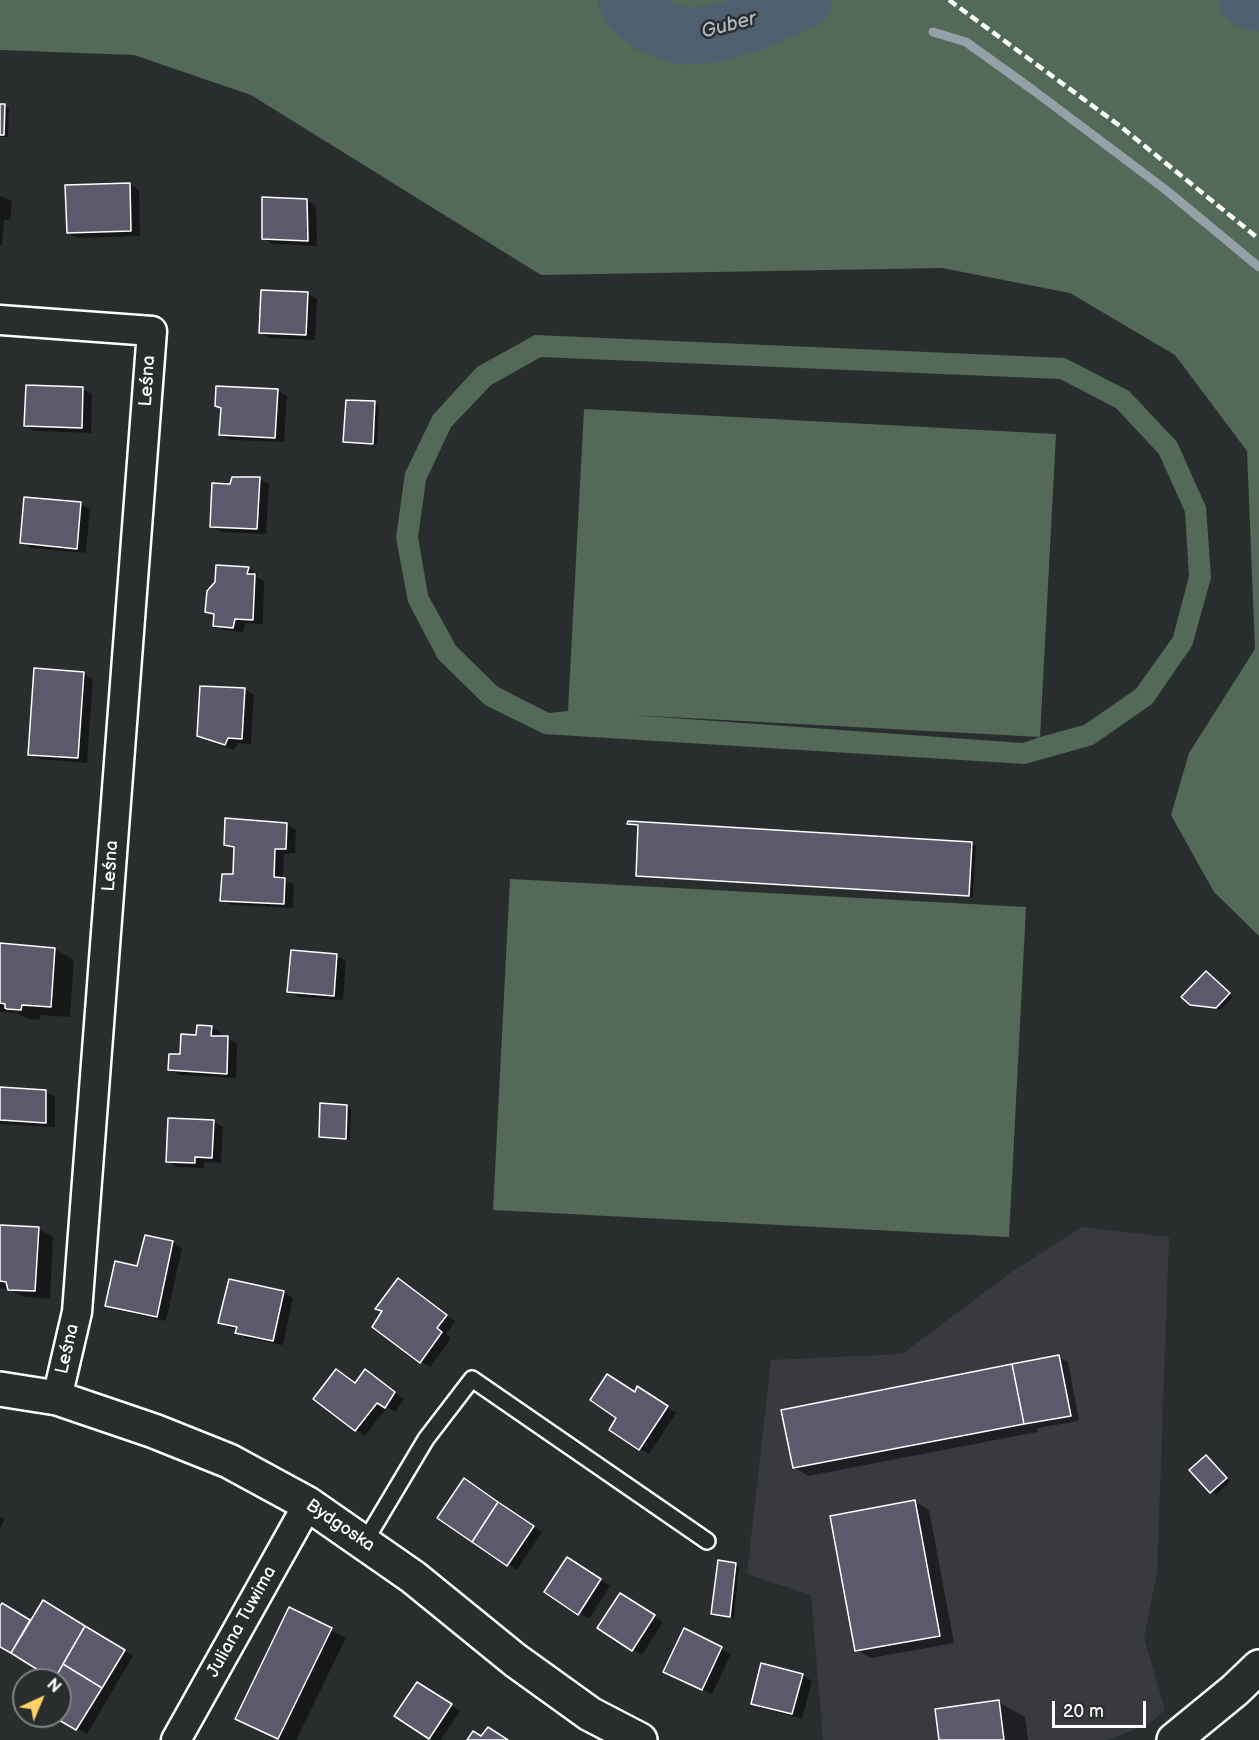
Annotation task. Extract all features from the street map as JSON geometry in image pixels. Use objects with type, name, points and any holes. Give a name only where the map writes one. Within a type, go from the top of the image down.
[{"type":"main road","name":"Bydgoska","points":[[0,1389],[57,1398],[154,1431],[229,1461],[308,1504],[413,1577],[515,1660],[590,1714],[640,1740]]},
{"type":"main road","points":[[1174,1740],[1235,1690],[1259,1667]]},
{"type":"street","name":"Leśna","points":[[0,320],[152,331],[77,1312],[57,1398]]},
{"type":"street","name":"Juliana Tuwima","points":[[176,1740],[308,1504]]},
{"type":"lane","points":[[364,1543],[426,1439],[471,1379],[707,1541]]},
{"type":"shaded area","points":[[1082,1227],[1169,1237],[1157,1572],[1144,1638],[1165,1710],[1149,1724],[1107,1740],[823,1740],[811,1595],[747,1574],[771,1360],[902,1354],[1010,1273]]},
{"type":"green space","points":[[0,0],[1259,0],[1259,936],[1214,892],[1171,815],[1189,753],[1255,649],[1247,451],[1175,355],[1070,293],[942,268],[541,275],[251,95],[134,55],[0,50]]},
{"type":"green space","points":[[535,335],[1065,358],[1129,391],[1177,442],[1206,507],[1211,578],[1192,646],[1152,704],[1093,745],[1025,764],[544,734],[485,705],[438,659],[408,602],[396,538],[405,473],[433,415],[477,367]],"holes":[[[541,357],[1060,379],[1116,408],[1159,454],[1185,512],[1189,576],[1173,637],[1136,689],[1084,725],[1040,737],[1056,434],[584,409],[568,711],[549,713],[498,687],[456,646],[428,595],[418,537],[426,480],[451,427],[491,385]],[[631,715],[1040,737],[1023,743]]]},
{"type":"green space","points":[[510,879],[1026,907],[1009,1237],[493,1210]]},
{"type":"building","points":[[0,104],[5,104],[4,135],[0,135]]},
{"type":"building","points":[[130,183],[131,231],[67,233],[65,185]]},
{"type":"building","points":[[262,197],[307,199],[308,241],[262,239]]},
{"type":"building","points":[[261,290],[308,292],[306,335],[259,333]]},
{"type":"building","points":[[26,385],[83,387],[82,428],[24,426]]},
{"type":"building","points":[[216,386],[278,389],[275,438],[219,435],[221,408],[215,406]]},
{"type":"building","points":[[346,400],[375,401],[373,444],[343,442]]},
{"type":"building","points":[[232,477],[260,477],[257,529],[210,527],[212,483],[230,484]]},
{"type":"building","points":[[24,497],[81,502],[77,549],[20,543]]},
{"type":"building","points":[[216,565],[249,567],[247,574],[255,574],[253,620],[235,619],[233,628],[213,626],[214,614],[205,612],[207,591],[215,582]]},
{"type":"building","points":[[34,668],[84,672],[78,758],[28,755]]},
{"type":"building","points":[[200,686],[245,688],[242,739],[228,738],[225,745],[197,736]]},
{"type":"building","points":[[225,818],[287,823],[286,849],[275,849],[274,877],[285,878],[284,904],[220,901],[222,874],[233,874],[234,847],[224,845]]},
{"type":"building","points":[[628,821],[972,842],[969,896],[636,876],[638,825],[627,824]]},
{"type":"building","points":[[0,943],[55,948],[51,1007],[22,1005],[21,1010],[7,1009],[5,1004],[0,1003]]},
{"type":"building","points":[[291,950],[337,954],[334,996],[287,992]]},
{"type":"building","points":[[1206,971],[1230,993],[1216,1008],[1190,1005],[1181,997]]},
{"type":"building","points":[[197,1025],[212,1026],[211,1036],[228,1036],[227,1074],[168,1070],[169,1054],[180,1054],[181,1034],[196,1035]]},
{"type":"building","points":[[0,1087],[46,1090],[46,1123],[0,1120]]},
{"type":"building","points":[[320,1103],[347,1105],[346,1139],[319,1137]]},
{"type":"building","points":[[168,1118],[214,1120],[212,1158],[195,1157],[195,1163],[166,1162]]},
{"type":"building","points":[[0,1225],[39,1227],[35,1291],[8,1290],[6,1282],[0,1281]]},
{"type":"building","points":[[145,1235],[173,1241],[157,1317],[105,1306],[115,1261],[137,1266]]},
{"type":"building","points":[[398,1278],[447,1315],[437,1328],[442,1332],[420,1363],[372,1327],[382,1311],[375,1309]]},
{"type":"building","points":[[229,1279],[284,1291],[273,1341],[235,1333],[237,1327],[218,1323]]},
{"type":"building","points":[[1059,1355],[1071,1416],[1024,1424],[1012,1364]]},
{"type":"building","points":[[1012,1364],[1024,1424],[793,1468],[781,1410]]},
{"type":"building","points":[[336,1369],[355,1383],[365,1369],[395,1392],[385,1408],[377,1403],[355,1431],[313,1399]]},
{"type":"building","points":[[607,1374],[635,1392],[637,1386],[668,1406],[639,1450],[609,1430],[616,1418],[590,1400]]},
{"type":"building","points":[[1206,1455],[1227,1478],[1210,1493],[1189,1470]]},
{"type":"building","points":[[464,1478],[498,1502],[472,1542],[437,1518]]},
{"type":"building","points":[[915,1500],[940,1636],[855,1651],[830,1516]]},
{"type":"building","points":[[498,1502],[534,1526],[507,1566],[472,1542]]},
{"type":"building","points":[[567,1557],[601,1579],[578,1615],[544,1592]]},
{"type":"building","points":[[718,1560],[736,1563],[730,1617],[711,1614]]},
{"type":"building","points":[[620,1593],[655,1615],[632,1651],[597,1628]]},
{"type":"building","points":[[43,1600],[85,1626],[61,1668],[35,1668],[11,1653]]},
{"type":"building","points":[[2,1603],[30,1620],[11,1653],[0,1647],[0,1606]]},
{"type":"building","points":[[289,1607],[332,1628],[278,1739],[235,1719]]},
{"type":"building","points":[[85,1626],[125,1650],[102,1688],[63,1664]]},
{"type":"building","points":[[684,1628],[722,1647],[702,1690],[663,1672]]},
{"type":"building","points":[[761,1663],[803,1674],[792,1714],[751,1704]]},
{"type":"building","points":[[72,1670],[102,1688],[76,1730],[72,1728]]},
{"type":"building","points":[[417,1682],[452,1704],[429,1739],[394,1716]]},
{"type":"building","points":[[999,1700],[1004,1740],[939,1740],[935,1709]]},
{"type":"building","points":[[488,1727],[508,1740],[467,1740],[473,1731],[481,1736]]},
{"type":"waterway","name":"Guber","points":[[627,0],[630,7],[647,23],[680,36],[708,35],[750,24],[804,0]]},
{"type":"waterway","points":[[810,0],[821,12]]},
{"type":"waterway","name":"Guber","points":[[1248,0],[1259,3]]},
{"type":"waterway","points":[[933,32],[966,42],[1033,90],[1166,190],[1259,267]]},
{"type":"railway","points":[[949,0],[1120,126],[1259,239]]}]
